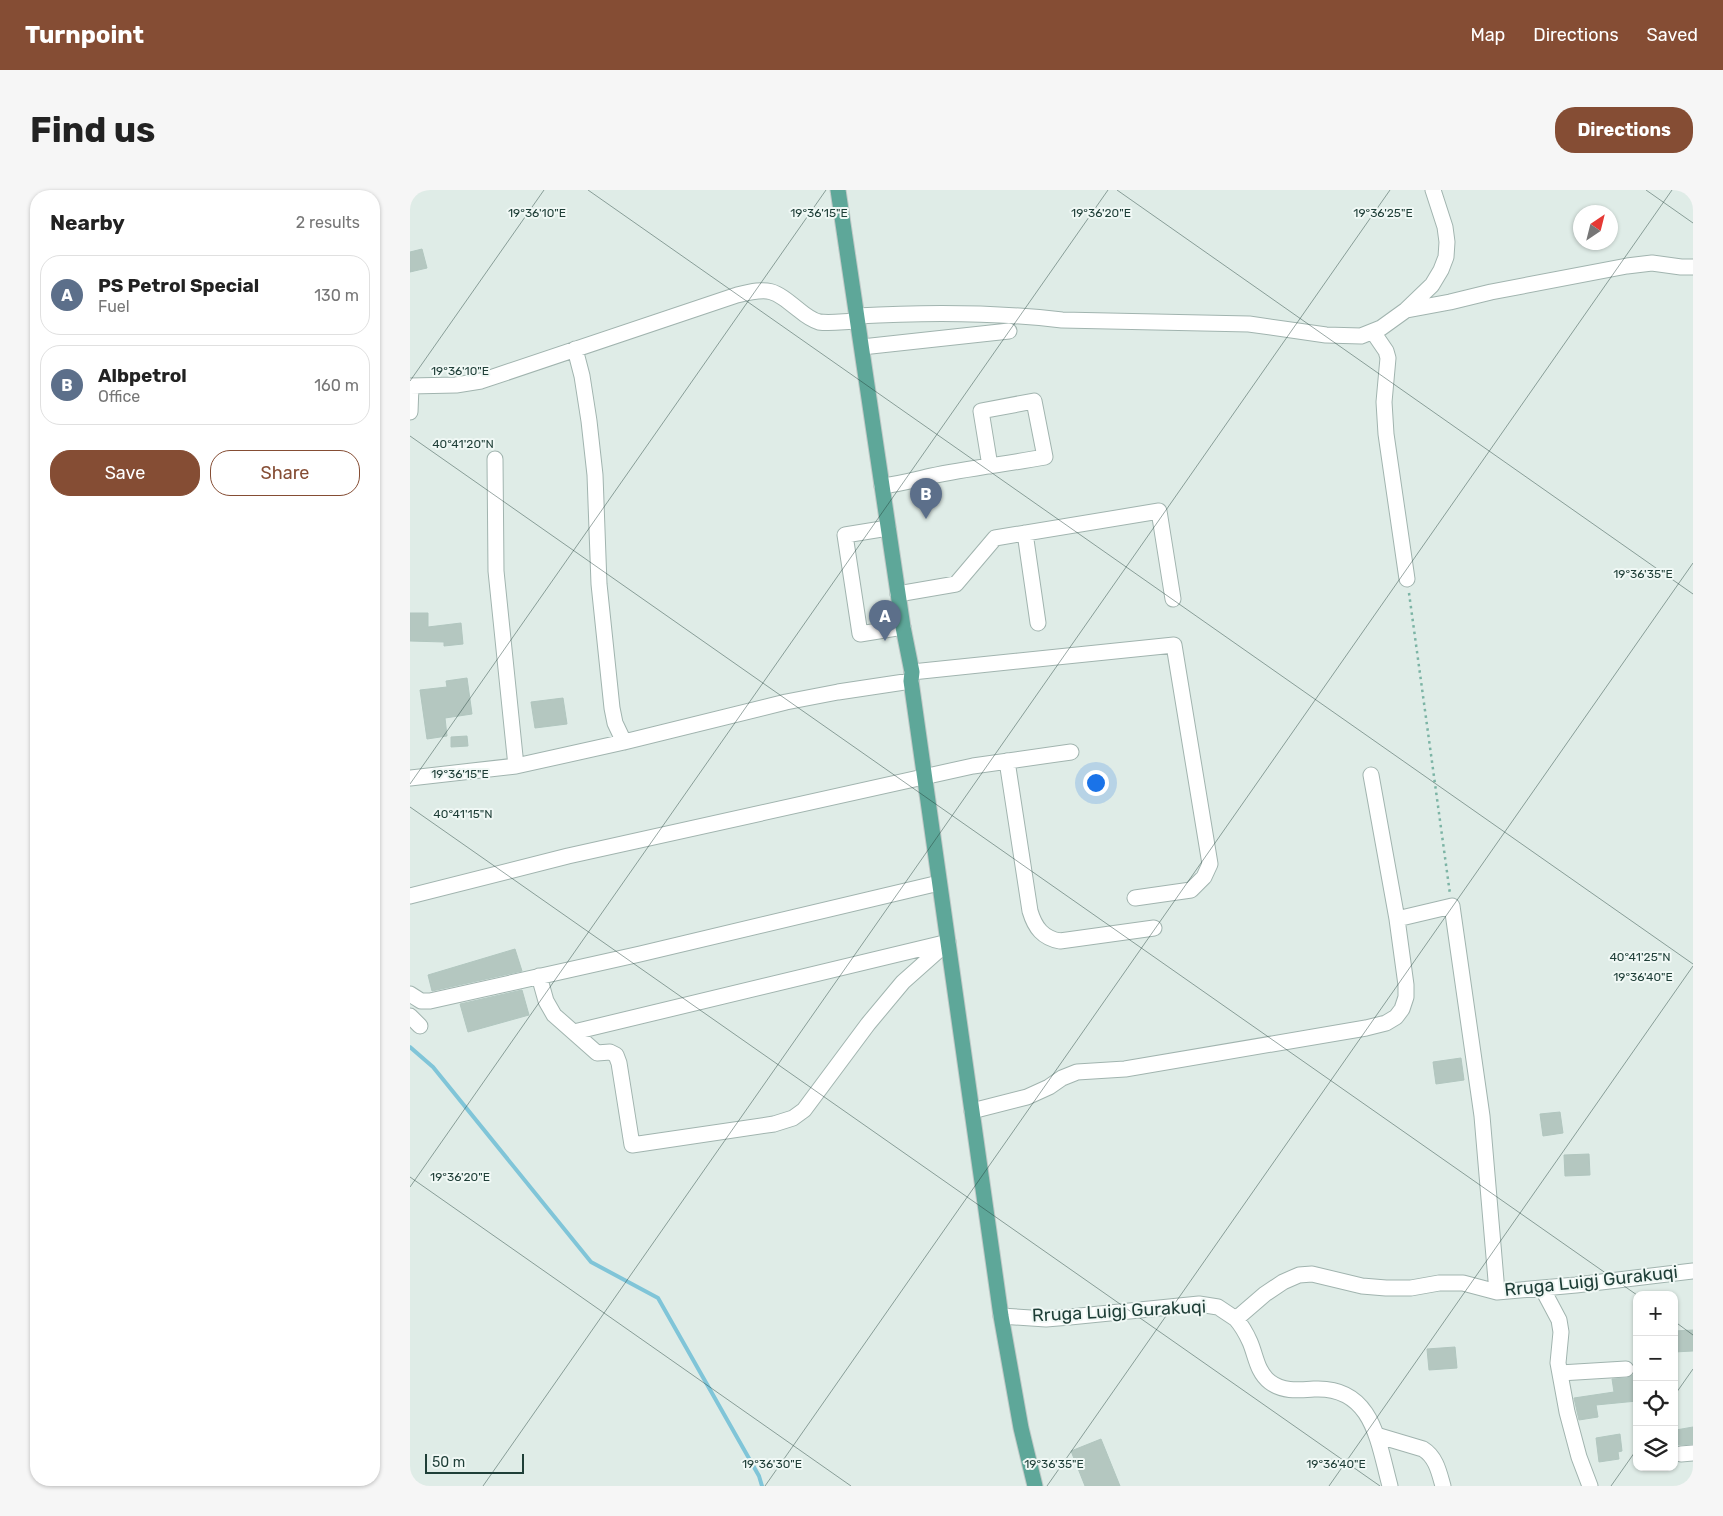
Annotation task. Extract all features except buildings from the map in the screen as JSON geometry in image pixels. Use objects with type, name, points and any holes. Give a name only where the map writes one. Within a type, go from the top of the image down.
[{"type":"main road","points":[[838,190],[911,677],[1001,1316],[1020,1419],[1035,1486]]},
{"type":"street","points":[[410,412],[411,386],[456,385],[481,381],[736,295],[760,290],[775,292],[805,315],[818,322],[916,313],[949,313],[1087,321],[1249,324],[1345,337],[1361,336],[1381,328],[1406,310],[1432,285],[1441,270],[1446,257],[1445,227],[1433,190]]},
{"type":"street","points":[[1406,310],[1627,266],[1652,263],[1693,267]]},
{"type":"street","points":[[862,347],[1009,331]]},
{"type":"street","points":[[1373,332],[1386,351],[1388,358],[1384,402],[1386,434],[1407,579]]},
{"type":"street","points":[[575,350],[588,412],[595,475],[599,584],[612,708],[624,742]]},
{"type":"street","points":[[882,486],[904,484],[930,476],[1045,457],[1034,401],[981,411],[990,466]]},
{"type":"street","points":[[495,459],[496,571],[516,766]]},
{"type":"street","points":[[898,594],[956,584],[994,538],[1159,512],[1172,599]]},
{"type":"street","points":[[888,528],[845,535],[860,634],[903,628]]},
{"type":"street","points":[[1025,533],[1038,623]]},
{"type":"street","points":[[410,776],[516,766],[624,742],[786,702],[911,677],[1174,645],[1210,864],[1204,877],[1191,890],[1135,898]]},
{"type":"street","points":[[410,896],[568,856],[925,777],[1007,761],[1071,752]]},
{"type":"street","points":[[1007,761],[1030,911],[1034,923],[1041,933],[1050,939],[1060,941],[1154,928]]},
{"type":"street","points":[[972,1112],[1027,1097],[1077,1072],[1143,1067],[1366,1028],[1386,1023],[1396,1017],[1406,998],[1406,984],[1397,919],[1371,775]]},
{"type":"street","points":[[410,994],[421,1001],[430,1001],[939,883]]},
{"type":"street","points":[[1397,919],[1452,906],[1482,1116],[1497,1292]]},
{"type":"street","points":[[540,976],[546,1001],[554,1014],[597,1053],[610,1052],[616,1055],[619,1063],[632,1145],[774,1124],[793,1118],[804,1110],[868,1024],[904,982],[948,942]]},
{"type":"street","points":[[574,1032],[948,942]]},
{"type":"street","name":"Rruga Luigj Gurakuqi","points":[[1001,1316],[1046,1319],[1070,1318],[1199,1304],[1218,1306],[1236,1319],[1265,1294],[1283,1282],[1299,1275],[1312,1274],[1341,1282],[1386,1288],[1411,1288],[1439,1283],[1463,1283],[1497,1292],[1693,1271]]},
{"type":"street","points":[[1542,1288],[1559,1320],[1562,1332],[1558,1363],[1567,1412],[1590,1486]]},
{"type":"street","points":[[1236,1319],[1244,1330],[1262,1374],[1271,1382],[1279,1387],[1295,1391],[1327,1389],[1340,1391],[1351,1396],[1362,1406],[1370,1418],[1376,1435],[1390,1486]]},
{"type":"street","points":[[1560,1373],[1626,1369]]},
{"type":"street","points":[[1376,1435],[1423,1449],[1430,1453],[1436,1462],[1444,1486]]},
{"type":"path","points":[[1407,579],[1452,906]]},
{"type":"waterway","points":[[410,1047],[433,1067],[591,1262],[658,1298],[759,1476],[762,1486]]},
{"type":"place","name":"Albpetrol","points":[[926,519]]},
{"type":"place","name":"PS Petrol Special","points":[[885,641]]}]
